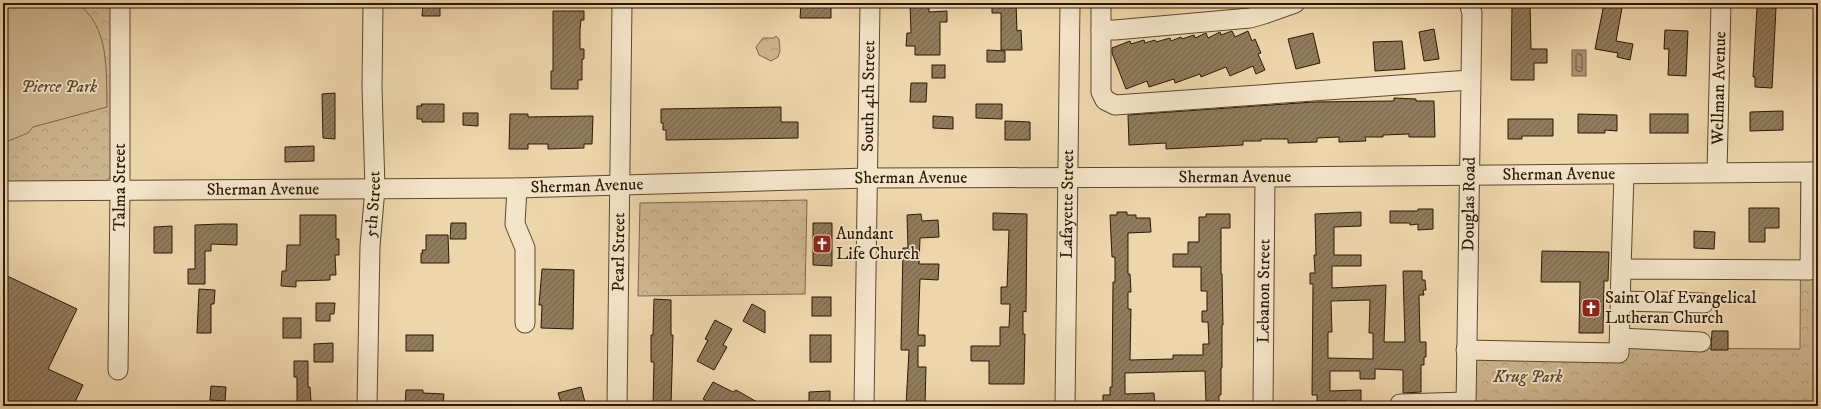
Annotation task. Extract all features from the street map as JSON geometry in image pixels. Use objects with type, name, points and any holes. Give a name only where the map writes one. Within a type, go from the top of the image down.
[{"type":"street","name":"Talma Street","points":[[118,370],[120,3]]},
{"type":"street","name":"5th Street","points":[[368,406],[370,246],[375,189],[372,87],[373,3]]},
{"type":"street","name":"Pearl Street","points":[[617,406],[622,3]]},
{"type":"street","name":"South 4th Street","points":[[864,406],[870,3]]},
{"type":"street","name":"Lafayette Street","points":[[1065,406],[1070,3]]},
{"type":"street","points":[[1101,3],[1101,92],[1105,100],[1115,105],[1470,80]]},
{"type":"street","points":[[1101,30],[1250,18],[1294,3]]},
{"type":"street","name":"Douglas Road","points":[[1466,404],[1472,13],[1470,3]]},
{"type":"street","name":"Wellman Avenue","points":[[1717,172],[1721,3]]},
{"type":"street","name":"Sherman Avenue","points":[[3,191],[516,188],[868,178],[1265,177],[1814,172]]},
{"type":"street","points":[[1621,269],[1810,270],[1814,172]]},
{"type":"street","points":[[1466,350],[1619,353],[1624,174]]},
{"type":"street","name":"Lebanon Street","points":[[1263,406],[1265,177]]},
{"type":"street","points":[[516,188],[515,224],[526,257],[525,323]]},
{"type":"street","points":[[1620,301],[1704,303]]},
{"type":"street","points":[[1620,338],[1701,342]]},
{"type":"street","points":[[1400,404],[1466,404]]},
{"type":"green space","name":"Pierce Park","points":[[3,3],[115,3],[111,176],[105,182],[3,184]]},
{"type":"green space","points":[[3,3],[77,3],[88,13],[101,37],[104,50],[107,79],[107,107],[33,127],[28,133],[3,143]]},
{"type":"green space","points":[[776,36],[779,39],[780,51],[778,57],[771,61],[759,55],[756,47],[763,38],[774,38]]},
{"type":"green space","name":"Krug Park","points":[[1801,174],[1818,175],[1818,406],[1467,406],[1467,347],[1800,349]]},
{"type":"green space","points":[[807,200],[805,294],[638,296],[640,203]]},
{"type":"water","points":[[1572,50],[1586,50],[1586,76],[1572,76]]},
{"type":"building","points":[[423,3],[440,3],[440,16],[422,16]]},
{"type":"building","points":[[801,3],[831,3],[831,18],[800,18]]},
{"type":"building","points":[[910,3],[929,3],[929,12],[947,11],[947,22],[940,22],[940,55],[915,55],[915,46],[906,46],[907,33],[911,33]]},
{"type":"building","points":[[992,3],[1016,3],[1017,31],[1021,30],[1022,50],[1001,50],[1001,13],[992,13]]},
{"type":"building","points":[[1512,3],[1530,3],[1531,49],[1547,49],[1547,63],[1534,63],[1534,80],[1511,80]]},
{"type":"building","points":[[1604,4],[1622,8],[1616,41],[1633,44],[1630,60],[1617,57],[1618,53],[1595,49]]},
{"type":"building","points":[[1757,7],[1776,8],[1772,88],[1755,87],[1755,77],[1753,77]]},
{"type":"building","points":[[553,11],[584,11],[584,20],[581,20],[580,29],[580,49],[584,49],[584,59],[582,59],[582,80],[578,80],[578,89],[551,89],[551,71],[553,71]]},
{"type":"building","points":[[1434,29],[1439,59],[1424,61],[1419,32]]},
{"type":"building","points":[[1665,30],[1688,31],[1686,76],[1668,75],[1669,49],[1664,49]]},
{"type":"building","points":[[1232,31],[1235,37],[1248,31],[1252,41],[1255,39],[1261,53],[1258,54],[1265,70],[1256,74],[1253,66],[1230,76],[1226,67],[1201,77],[1200,74],[1175,83],[1174,79],[1149,87],[1147,81],[1126,89],[1112,53],[1112,48],[1130,41],[1131,44],[1144,40],[1145,43],[1170,38],[1171,41],[1181,37],[1182,39],[1194,35],[1195,38],[1206,33],[1208,38],[1220,32],[1221,35]]},
{"type":"building","points":[[1313,33],[1320,63],[1296,69],[1288,39]]},
{"type":"building","points":[[1402,41],[1405,69],[1375,71],[1373,42]]},
{"type":"building","points":[[987,50],[1005,51],[1005,62],[987,62]]},
{"type":"building","points":[[932,65],[945,65],[945,78],[932,78]]},
{"type":"building","points":[[911,83],[927,83],[926,102],[910,102]]},
{"type":"building","points":[[335,93],[335,139],[323,138],[322,94]]},
{"type":"building","points":[[1394,98],[1416,99],[1416,101],[1434,101],[1435,137],[1409,137],[1409,134],[1383,135],[1383,137],[1365,137],[1366,141],[1339,142],[1339,137],[1317,138],[1317,142],[1288,143],[1288,139],[1261,139],[1261,141],[1243,141],[1243,145],[1166,149],[1166,143],[1129,145],[1128,115],[1314,102],[1394,101]]},
{"type":"building","points":[[421,104],[444,104],[444,122],[422,122],[422,119],[417,119],[417,106],[422,106]]},
{"type":"building","points":[[976,104],[1002,104],[1002,119],[976,118]]},
{"type":"building","points":[[781,107],[781,122],[798,122],[798,138],[666,140],[666,130],[663,130],[663,123],[661,123],[661,109]]},
{"type":"building","points":[[1783,111],[1783,130],[1750,131],[1750,112]]},
{"type":"building","points":[[463,113],[478,113],[478,126],[463,125]]},
{"type":"building","points":[[510,114],[528,114],[528,117],[593,116],[592,144],[584,144],[584,148],[548,149],[548,144],[528,144],[528,149],[509,149]]},
{"type":"building","points":[[1578,114],[1617,115],[1617,131],[1605,130],[1605,133],[1578,133]]},
{"type":"building","points":[[1650,114],[1688,114],[1688,133],[1650,133]]},
{"type":"building","points":[[933,116],[953,117],[953,129],[933,128]]},
{"type":"building","points":[[1508,119],[1553,119],[1553,136],[1522,136],[1522,139],[1508,139]]},
{"type":"building","points":[[1005,121],[1030,122],[1030,140],[1005,140]]},
{"type":"building","points":[[314,146],[314,161],[285,162],[285,147]]},
{"type":"building","points":[[1749,208],[1779,208],[1779,228],[1765,228],[1765,242],[1749,242]]},
{"type":"building","points":[[1418,209],[1433,209],[1433,229],[1418,230],[1418,224],[1410,225],[1410,223],[1390,223],[1390,211],[1418,211]]},
{"type":"building","points":[[1117,212],[1127,212],[1127,215],[1136,215],[1136,218],[1150,218],[1151,232],[1128,233],[1128,274],[1130,274],[1131,292],[1128,292],[1128,309],[1131,309],[1130,360],[1173,359],[1173,355],[1203,355],[1203,344],[1209,344],[1208,322],[1202,322],[1202,311],[1207,311],[1207,291],[1201,291],[1201,267],[1173,267],[1173,254],[1188,254],[1188,242],[1199,242],[1199,217],[1206,217],[1206,214],[1230,214],[1230,228],[1221,228],[1223,325],[1221,395],[1219,395],[1219,402],[1206,402],[1205,371],[1125,373],[1125,394],[1154,393],[1155,406],[1141,406],[1140,404],[1103,404],[1103,395],[1110,395],[1110,387],[1112,387],[1113,282],[1115,282],[1115,257],[1112,257],[1110,215],[1117,215]]},
{"type":"building","points":[[1361,212],[1361,226],[1334,227],[1334,255],[1361,255],[1361,266],[1332,266],[1332,288],[1386,285],[1384,342],[1405,342],[1403,271],[1422,271],[1422,280],[1425,280],[1426,290],[1423,290],[1424,295],[1419,295],[1420,342],[1426,342],[1426,357],[1424,357],[1424,365],[1421,365],[1421,392],[1403,393],[1403,370],[1375,369],[1375,379],[1360,379],[1360,371],[1330,371],[1330,391],[1361,390],[1361,405],[1347,405],[1347,401],[1317,401],[1317,395],[1312,395],[1313,284],[1310,284],[1310,273],[1315,273],[1315,214]],"holes":[[[1370,300],[1369,333],[1373,333],[1373,359],[1328,358],[1328,332],[1332,332],[1331,301]]]},
{"type":"building","points":[[993,213],[1027,214],[1026,312],[1023,311],[1023,334],[1025,334],[1024,384],[989,384],[989,361],[971,361],[971,346],[1000,346],[1000,327],[1009,327],[1010,304],[1001,304],[1001,287],[1007,287],[1009,230],[993,230]]},
{"type":"building","points":[[921,214],[922,221],[938,220],[939,237],[920,238],[919,264],[939,264],[938,280],[920,279],[918,335],[925,335],[925,346],[918,346],[918,367],[926,367],[925,406],[906,406],[909,350],[901,350],[903,248],[908,248],[907,215]]},
{"type":"building","points":[[300,215],[336,215],[336,239],[339,239],[339,255],[335,255],[336,275],[330,275],[330,280],[296,281],[296,287],[281,286],[282,271],[286,271],[287,245],[300,245]]},
{"type":"building","points":[[451,223],[466,223],[466,239],[450,239]]},
{"type":"building","name":"Aundant Life Church","points":[[813,223],[832,223],[832,266],[813,265]]},
{"type":"building","points":[[237,224],[237,245],[211,244],[211,251],[205,251],[205,284],[188,284],[188,269],[195,269],[195,225]]},
{"type":"building","points":[[172,226],[172,253],[154,253],[154,227]]},
{"type":"building","points":[[1694,231],[1715,232],[1714,249],[1694,248]]},
{"type":"building","points":[[426,235],[448,235],[449,263],[421,263],[421,253],[423,253],[422,250],[426,250]]},
{"type":"building","name":"Saint Olaf Evangelical Lutheran Church","points":[[1542,251],[1609,252],[1608,281],[1604,281],[1603,333],[1579,333],[1580,282],[1541,282]]},
{"type":"building","points":[[542,269],[574,270],[573,329],[541,328],[542,305],[539,305]]},
{"type":"building","points":[[3,274],[77,309],[48,369],[83,385],[73,406],[3,406]]},
{"type":"building","points":[[199,289],[215,290],[214,304],[211,304],[211,333],[197,333]]},
{"type":"building","points":[[812,297],[831,297],[831,316],[812,316]]},
{"type":"building","points":[[654,299],[671,300],[671,335],[673,335],[671,406],[653,406],[654,362],[651,362],[651,335],[653,335]]},
{"type":"building","points":[[316,303],[335,303],[334,314],[330,314],[330,321],[316,321]]},
{"type":"building","points":[[752,304],[765,311],[765,333],[743,321]]},
{"type":"building","points":[[283,318],[301,318],[301,338],[283,338]]},
{"type":"building","points":[[715,320],[732,329],[723,345],[727,347],[714,370],[697,361],[708,340],[705,339]]},
{"type":"building","points":[[1712,331],[1728,331],[1728,350],[1711,350]]},
{"type":"building","points":[[406,335],[433,335],[433,351],[406,351]]},
{"type":"building","points":[[810,335],[831,335],[831,362],[810,362]]},
{"type":"building","points":[[333,343],[333,362],[314,362],[314,344]]},
{"type":"building","points":[[294,361],[308,361],[308,387],[310,387],[311,402],[297,402],[297,377],[294,377]]},
{"type":"building","points":[[713,382],[733,392],[736,390],[764,406],[716,406],[703,399]]},
{"type":"building","points":[[211,386],[226,387],[225,401],[210,400]]},
{"type":"building","points":[[581,387],[586,406],[562,406],[558,393]]},
{"type":"building","points":[[406,390],[423,390],[423,393],[444,394],[443,406],[405,406]]},
{"type":"building","points":[[830,391],[830,406],[809,406],[809,392]]},
{"type":"place","name":"Aundant Life Church","points":[[822,244]]},
{"type":"place","name":"Saint Olaf Evangelical Lutheran Church","points":[[1591,308]]}]
